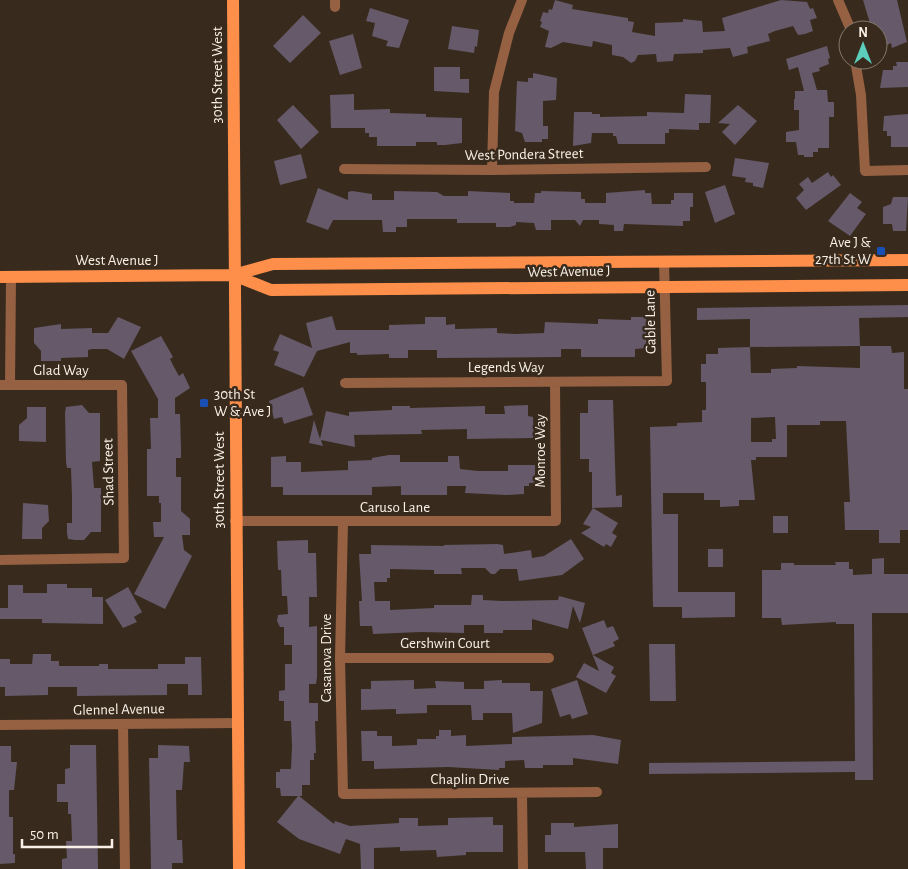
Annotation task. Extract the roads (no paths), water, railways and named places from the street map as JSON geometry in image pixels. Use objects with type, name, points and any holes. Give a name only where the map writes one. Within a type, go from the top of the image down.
[{"type":"main road","name":"30th Street West","points":[[233,0],[233,275],[239,869]]},
{"type":"main road","name":"West Avenue J","points":[[5,277],[233,275],[274,264],[908,260]]},
{"type":"main road","name":"West Avenue J","points":[[233,275],[271,290],[908,285]]},
{"type":"street","points":[[492,170],[494,92],[509,33],[522,0]]},
{"type":"street","points":[[838,0],[847,20]]},
{"type":"street","points":[[857,70],[861,95],[865,171],[908,170]]},
{"type":"street","name":"West Pondera Street","points":[[344,169],[492,170],[706,167]]},
{"type":"street","name":"Gable Lane","points":[[664,262],[666,381]]},
{"type":"street","points":[[5,277],[5,385]]},
{"type":"street","name":"Legends Way","points":[[344,383],[666,381]]},
{"type":"street","name":"Monroe Way","points":[[555,382],[556,521]]},
{"type":"street","name":"Glad Way","points":[[5,385],[122,385]]},
{"type":"street","name":"Shad Street","points":[[0,560],[124,558],[122,385]]},
{"type":"street","name":"Caruso Lane","points":[[235,521],[556,521]]},
{"type":"street","name":"Casanova Drive","points":[[343,522],[340,658],[343,794]]},
{"type":"street","name":"Gershwin Court","points":[[340,658],[549,658]]},
{"type":"street","name":"Glennel Avenue","points":[[0,725],[238,722]]},
{"type":"street","points":[[123,724],[125,869]]},
{"type":"street","name":"Chaplin Drive","points":[[343,794],[597,792]]},
{"type":"street","points":[[522,794],[523,869]]},
{"type":"place","name":"Ave J & 27th St W","points":[[881,251]]},
{"type":"place","name":"30th St W & Ave J","points":[[204,403]]}]
